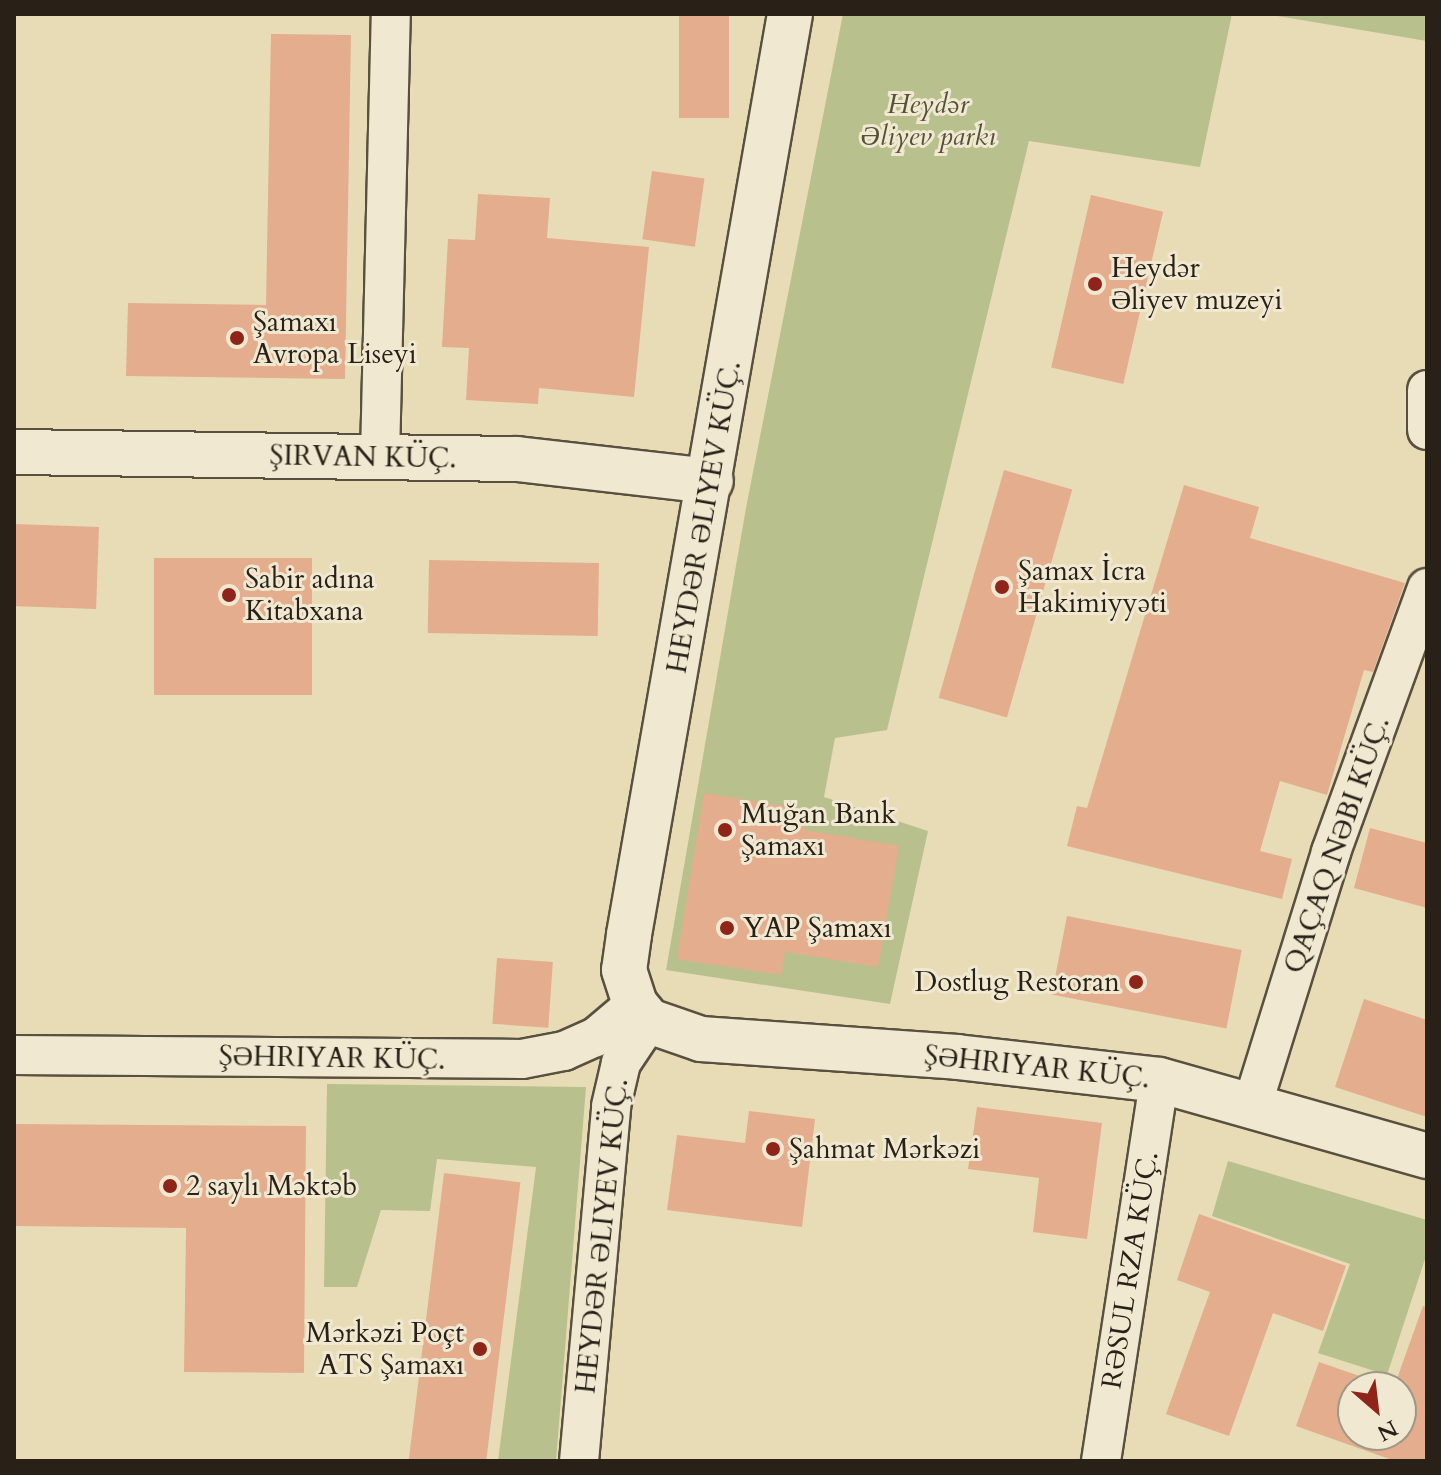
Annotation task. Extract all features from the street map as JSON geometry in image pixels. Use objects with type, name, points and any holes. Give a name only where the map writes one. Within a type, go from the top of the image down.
[{"type":"street","points":[[380,456],[391,14]]},
{"type":"street","name":"HEYDƏR ƏLIYEV KÜÇ.","points":[[579,1461],[613,1095],[621,1063],[642,1013],[624,970],[629,935],[711,481],[790,14]]},
{"type":"street","points":[[1427,390],[1427,430]]},
{"type":"street","name":"ŞIRVAN KÜÇ.","points":[[14,452],[380,456],[608,466],[711,481]]},
{"type":"street","name":"QAÇAQ NƏBI KÜÇ.","points":[[1253,1103],[1331,852],[1427,588]]},
{"type":"street","name":"ŞƏHRIYAR KÜÇ.","points":[[14,1055],[522,1059],[564,1051],[642,1013],[701,1039],[957,1057],[1159,1080],[1253,1103],[1427,1156]]},
{"type":"street","name":"RƏSUL RZA KÜÇ.","points":[[1101,1461],[1159,1080]]},
{"type":"green space","name":"Heydər Əliyev parkı","points":[[843,14],[1232,14],[1200,167],[1029,141],[887,730],[835,738],[824,797],[928,831],[890,1004],[666,970],[746,508]]},
{"type":"green space","points":[[1266,14],[1427,14],[1427,41]]},
{"type":"green space","points":[[327,1084],[586,1087],[556,1461],[498,1461],[536,1167],[437,1159],[430,1211],[381,1210],[357,1287],[324,1287]]},
{"type":"green space","points":[[1228,1161],[1427,1220],[1427,1253],[1388,1371],[1374,1371],[1318,1353],[1350,1264],[1212,1216]]},
{"type":"building","points":[[679,14],[729,14],[729,118],[679,118]]},
{"type":"building","points":[[271,34],[351,35],[345,379],[126,376],[128,303],[266,305]]},
{"type":"building","points":[[652,171],[704,178],[695,247],[642,239]]},
{"type":"building","points":[[478,194],[550,198],[547,238],[649,247],[634,397],[539,388],[538,404],[466,400],[469,348],[442,347],[448,239],[475,240]]},
{"type":"building","points":[[1091,195],[1163,212],[1123,384],[1051,367]]},
{"type":"building","points":[[1004,470],[1072,490],[1007,717],[939,698]]},
{"type":"building","points":[[1184,485],[1259,507],[1250,538],[1405,583],[1373,672],[1364,670],[1327,795],[1280,781],[1260,851],[1292,859],[1282,899],[1067,846],[1077,806],[1087,808]]},
{"type":"building","points":[[14,524],[99,527],[96,609],[14,606]]},
{"type":"building","points":[[154,558],[312,558],[312,695],[154,695]]},
{"type":"building","points":[[429,560],[599,563],[598,636],[428,633]]},
{"type":"building","points":[[704,793],[808,810],[805,830],[899,846],[878,967],[785,952],[781,975],[677,959]]},
{"type":"building","points":[[1370,828],[1427,843],[1427,908],[1354,888]]},
{"type":"building","points":[[1067,916],[1242,950],[1226,1028],[1052,995]]},
{"type":"building","points":[[497,958],[553,962],[548,1028],[492,1024]]},
{"type":"building","points":[[1364,999],[1427,1020],[1427,1117],[1335,1087]]},
{"type":"building","points":[[977,1107],[1102,1123],[1087,1239],[1033,1232],[1039,1178],[968,1169]]},
{"type":"building","points":[[749,1111],[815,1119],[802,1227],[667,1210],[677,1135],[745,1143]]},
{"type":"building","points":[[14,1124],[306,1126],[304,1373],[184,1372],[186,1228],[14,1226]]},
{"type":"building","points":[[444,1173],[520,1182],[486,1461],[409,1461]]},
{"type":"building","points":[[1199,1214],[1346,1266],[1323,1331],[1273,1313],[1229,1436],[1166,1414],[1210,1292],[1177,1280]]},
{"type":"building","points":[[1423,1306],[1427,1307],[1427,1461],[1395,1461],[1367,1451],[1417,1451],[1417,1371],[1400,1371]]},
{"type":"building","points":[[1319,1362],[1345,1371],[1337,1371],[1337,1440],[1296,1426]]},
{"type":"place","name":"Heydər Əliyev muzeyi","points":[[1095,284]]},
{"type":"place","name":"Şamaxı Avropa Liseyi","points":[[237,338]]},
{"type":"place","name":"Şamax İcra Hakimiyyəti","points":[[1002,587]]},
{"type":"place","name":"Sabir adına Kitabxana","points":[[229,595]]},
{"type":"place","name":"Muğan Bank Şamaxı","points":[[725,830]]},
{"type":"place","name":"YAP Şamaxı","points":[[727,928]]},
{"type":"place","name":"Dostlug Restoran","points":[[1136,982]]},
{"type":"place","name":"Şahmat Mərkəzi","points":[[773,1149]]},
{"type":"place","name":"2 saylı Məktəb","points":[[170,1186]]},
{"type":"place","name":"Mərkəzi Poçt ATS Şamaxı","points":[[480,1349]]}]
